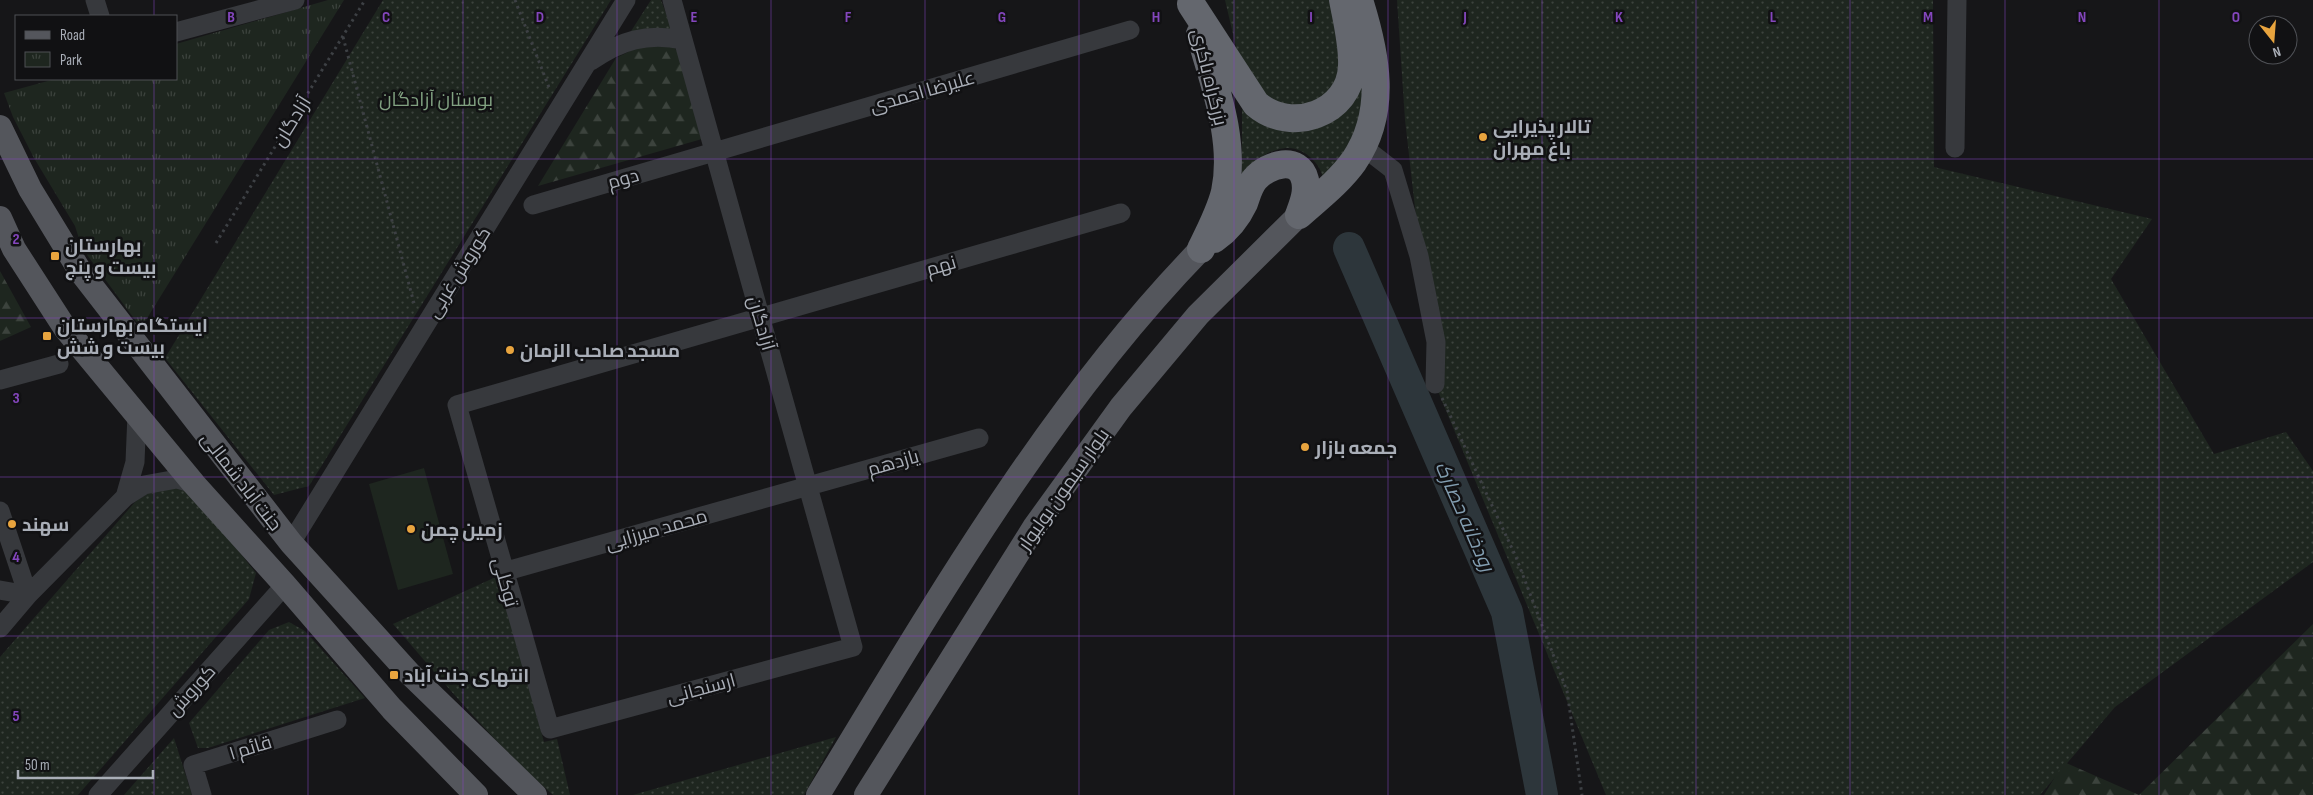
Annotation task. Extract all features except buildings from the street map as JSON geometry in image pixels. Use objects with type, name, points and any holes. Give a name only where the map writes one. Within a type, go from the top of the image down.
[{"type":"highway","points":[[1190,2],[1256,104],[1267,114],[1281,118],[1300,119],[1317,114],[1333,104],[1348,82],[1352,66],[1343,0]]},
{"type":"highway","points":[[1299,214],[1339,178],[1353,162],[1372,122],[1377,91],[1376,68],[1371,38],[1359,0]]},
{"type":"highway","name":"بزرگراه باکری","points":[[1190,2],[1211,74],[1228,154],[1228,173],[1220,210],[1201,249]]},
{"type":"highway","points":[[1201,249],[1224,231],[1236,218],[1256,178],[1279,164],[1290,164],[1299,168],[1305,180],[1304,201],[1299,214]]},
{"type":"main road","name":"جنت آباد شمالی","points":[[0,127],[30,188],[80,271],[291,544],[409,673],[535,795]]},
{"type":"main road","name":"بلوار سیمون بولیوار","points":[[866,795],[1030,534],[1121,407],[1198,315],[1299,214]]},
{"type":"main road","name":"جنت آباد شمالی","points":[[0,218],[14,249],[65,328],[194,484],[285,585],[392,710],[476,795]]},
{"type":"main road","points":[[818,795],[1003,497],[1140,316],[1201,249]]},
{"type":"street","points":[[95,0],[100,15]]},
{"type":"street","points":[[178,31],[295,0]]},
{"type":"street","name":"کوروش غربی","points":[[291,544],[626,0]]},
{"type":"street","name":"آزادگان","points":[[672,0],[853,647]]},
{"type":"street","points":[[1955,148],[1957,0]]},
{"type":"street","name":"علیرضا احمدی","points":[[714,152],[1130,30]]},
{"type":"street","points":[[586,65],[610,48],[631,40],[650,36],[668,36],[683,40]]},
{"type":"street","points":[[1362,146],[1393,170],[1419,256],[1436,342],[1435,384]]},
{"type":"street","name":"دوم","points":[[533,205],[714,152]]},
{"type":"street","name":"نهم","points":[[457,405],[1121,213]]},
{"type":"street","points":[[0,380],[59,364]]},
{"type":"street","name":"توکلی","points":[[457,405],[503,572],[550,729]]},
{"type":"street","points":[[125,497],[135,462],[137,414]]},
{"type":"street","name":"یازدهم","points":[[808,486],[979,438]]},
{"type":"street","points":[[0,628],[28,595],[125,497],[144,485],[177,479],[194,484]]},
{"type":"street","name":"محمد میرزایی","points":[[503,572],[808,486]]},
{"type":"street","points":[[0,511],[28,595]]},
{"type":"street","name":"کوروش","points":[[98,795],[285,585]]},
{"type":"street","points":[[0,590],[28,595]]},
{"type":"street","name":"ارسنجانی","points":[[550,729],[853,647]]},
{"type":"street","name":"قائم ۱","points":[[202,795],[193,765],[337,720]]},
{"type":"path","name":"آزادگان","points":[[216,242],[365,0]]},
{"type":"path","points":[[515,0],[558,110]]},
{"type":"path","points":[[343,37],[421,332]]},
{"type":"path","points":[[1435,384],[1516,557],[1567,690],[1582,795]]},
{"type":"green space","points":[[328,0],[344,0],[141,328],[82,248],[75,226],[34,158],[13,117],[4,93],[51,80],[178,80],[178,43]]},
{"type":"green space","name":"بوستان آزادگان","points":[[383,0],[611,0],[309,486],[274,495],[165,358]]},
{"type":"green space","points":[[651,0],[661,0],[673,32],[626,39]]},
{"type":"green space","points":[[1225,0],[1331,0],[1348,64],[1334,95],[1283,114],[1241,68]]},
{"type":"green space","points":[[1397,0],[1933,0],[1934,167],[2152,219],[2111,279],[2214,454],[2286,432],[2313,471],[2313,562],[2115,707],[2040,795],[1606,795],[1435,384],[1405,120]]},
{"type":"green space","points":[[669,41],[680,55],[702,139],[538,186],[616,58],[636,48]]},
{"type":"green space","points":[[1364,65],[1364,109],[1349,149],[1323,181],[1320,169],[1311,158],[1300,150],[1282,148],[1268,153],[1260,159],[1242,182],[1242,109],[1268,126],[1282,130],[1298,131]]},
{"type":"green space","points":[[0,271],[31,327],[0,341]]},
{"type":"green space","name":"زمین چمن","points":[[424,468],[453,574],[398,590],[369,484]]},
{"type":"green space","points":[[175,483],[194,495],[256,573],[249,599],[78,795],[0,795],[0,657],[135,502],[154,489]]},
{"type":"green space","points":[[498,576],[544,742],[557,739],[570,795],[553,795],[510,755],[393,624]]},
{"type":"green space","points":[[289,622],[305,631],[365,698],[208,748],[198,748],[189,723],[269,630]]},
{"type":"green space","points":[[2313,624],[2313,795],[2139,795]]},
{"type":"green space","points":[[836,737],[804,795],[633,795]]},
{"type":"green space","points":[[174,738],[192,795],[124,795]]},
{"type":"green space","points":[[2064,762],[2139,795],[2044,795]]},
{"type":"waterway","name":"رودخانه حصارک","points":[[1349,248],[1507,612],[1542,795]]},
{"type":"place","name":"تالار پذیرایی باغ مهران","points":[[1483,137]]},
{"type":"place","name":"بهارستان بیست و پنج","points":[[55,256]]},
{"type":"place","name":"ایستگاه بهارستان بیست و شش","points":[[47,336]]},
{"type":"place","name":"مسجد صاحب الزمان","points":[[510,350]]},
{"type":"place","name":"جمعه بازار","points":[[1305,447]]},
{"type":"place","name":"سهند","points":[[12,524]]},
{"type":"place","name":"زمین چمن","points":[[411,529]]},
{"type":"place","name":"انتهای جنت آباد","points":[[394,675]]}]
